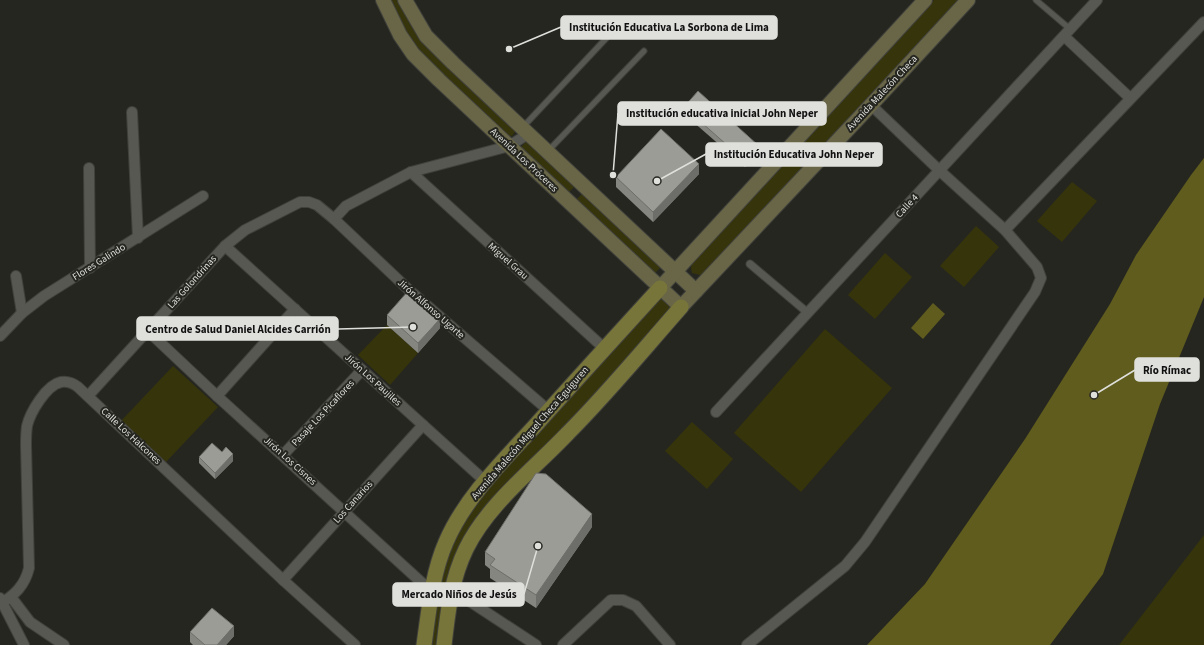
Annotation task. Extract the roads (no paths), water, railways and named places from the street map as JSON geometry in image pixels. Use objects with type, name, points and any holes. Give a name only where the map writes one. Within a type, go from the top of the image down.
[{"type":"main road","name":"Avenida Los Próceres","points":[[383,0],[400,35],[413,54],[681,308]]},
{"type":"main road","points":[[405,0],[426,36],[453,64],[696,291]]},
{"type":"main road","points":[[660,288],[925,0]]},
{"type":"main road","name":"Avenida Malecón Checa","points":[[681,308],[968,0]]},
{"type":"main road","points":[[568,201],[583,186]]},
{"type":"main road","name":"Avenida Malecón Miguel Checa Eguiguren","points":[[424,645],[432,592],[446,542],[459,518],[486,482],[548,410],[660,288]]},
{"type":"main road","points":[[444,645],[451,589],[467,548],[481,524],[503,498],[569,432],[681,308]]},
{"type":"street","name":"Calle 4","points":[[716,412],[1097,0]]},
{"type":"street","points":[[1005,230],[1204,22]]},
{"type":"street","points":[[1067,33],[1130,98]]},
{"type":"street","points":[[747,645],[845,566],[865,542],[1035,292],[1040,278],[1037,267],[1005,230],[871,105]]},
{"type":"street","points":[[132,112],[138,238]]},
{"type":"street","points":[[334,219],[346,206],[411,172],[509,146],[525,131]]},
{"type":"street","points":[[89,168],[90,268]]},
{"type":"street","name":"Miguel Grau","points":[[411,172],[605,349]]},
{"type":"street","name":"Flores Galindo","points":[[0,336],[22,313],[44,296],[203,196]]},
{"type":"street","name":"Las Golondrinas","points":[[88,396],[225,246],[245,230],[300,202],[309,202],[317,205]]},
{"type":"street","name":"Jirón Alfonso Ugarte","points":[[317,205],[334,219],[409,290],[548,410]]},
{"type":"street","name":"Jirón Los Paujiles","points":[[225,246],[486,482]]},
{"type":"street","points":[[750,264],[808,313]]},
{"type":"street","points":[[16,276],[22,313]]},
{"type":"street","points":[[218,396],[295,309]]},
{"type":"street","name":"Jirón Los Cisnes","points":[[148,330],[432,592]]},
{"type":"street","name":"Pasaje Los Picaflores","points":[[283,455],[362,370]]},
{"type":"street","name":"Calle Los Halcones","points":[[11,597],[23,584],[28,573],[30,562],[26,435],[30,418],[42,397],[54,384],[61,382],[73,384],[88,396],[283,580],[355,645]]},
{"type":"street","name":"Los Canarios","points":[[283,580],[423,425]]},
{"type":"street","points":[[451,589],[534,644]]},
{"type":"street","points":[[24,645],[1,602],[11,597],[30,622],[64,645]]},
{"type":"street","points":[[563,645],[611,600],[623,600],[636,606],[670,645]]},
{"type":"lane","points":[[1036,0],[1067,33]]},
{"type":"lane","points":[[525,131],[613,31]]},
{"type":"lane","points":[[547,152],[644,51]]},
{"type":"place","name":"Institución Educativa La Sorbona de Lima","points":[[509,49]]},
{"type":"place","name":"Institución educativa inicial John Neper","points":[[613,175]]},
{"type":"place","name":"Institución Educativa John Neper","points":[[657,181]]},
{"type":"place","name":"Centro de Salud Daniel Alcides Carrión","points":[[413,327]]},
{"type":"place","name":"Río Rímac","points":[[1094,395]]},
{"type":"place","name":"Mercado Niños de Jesús","points":[[538,546]]}]
